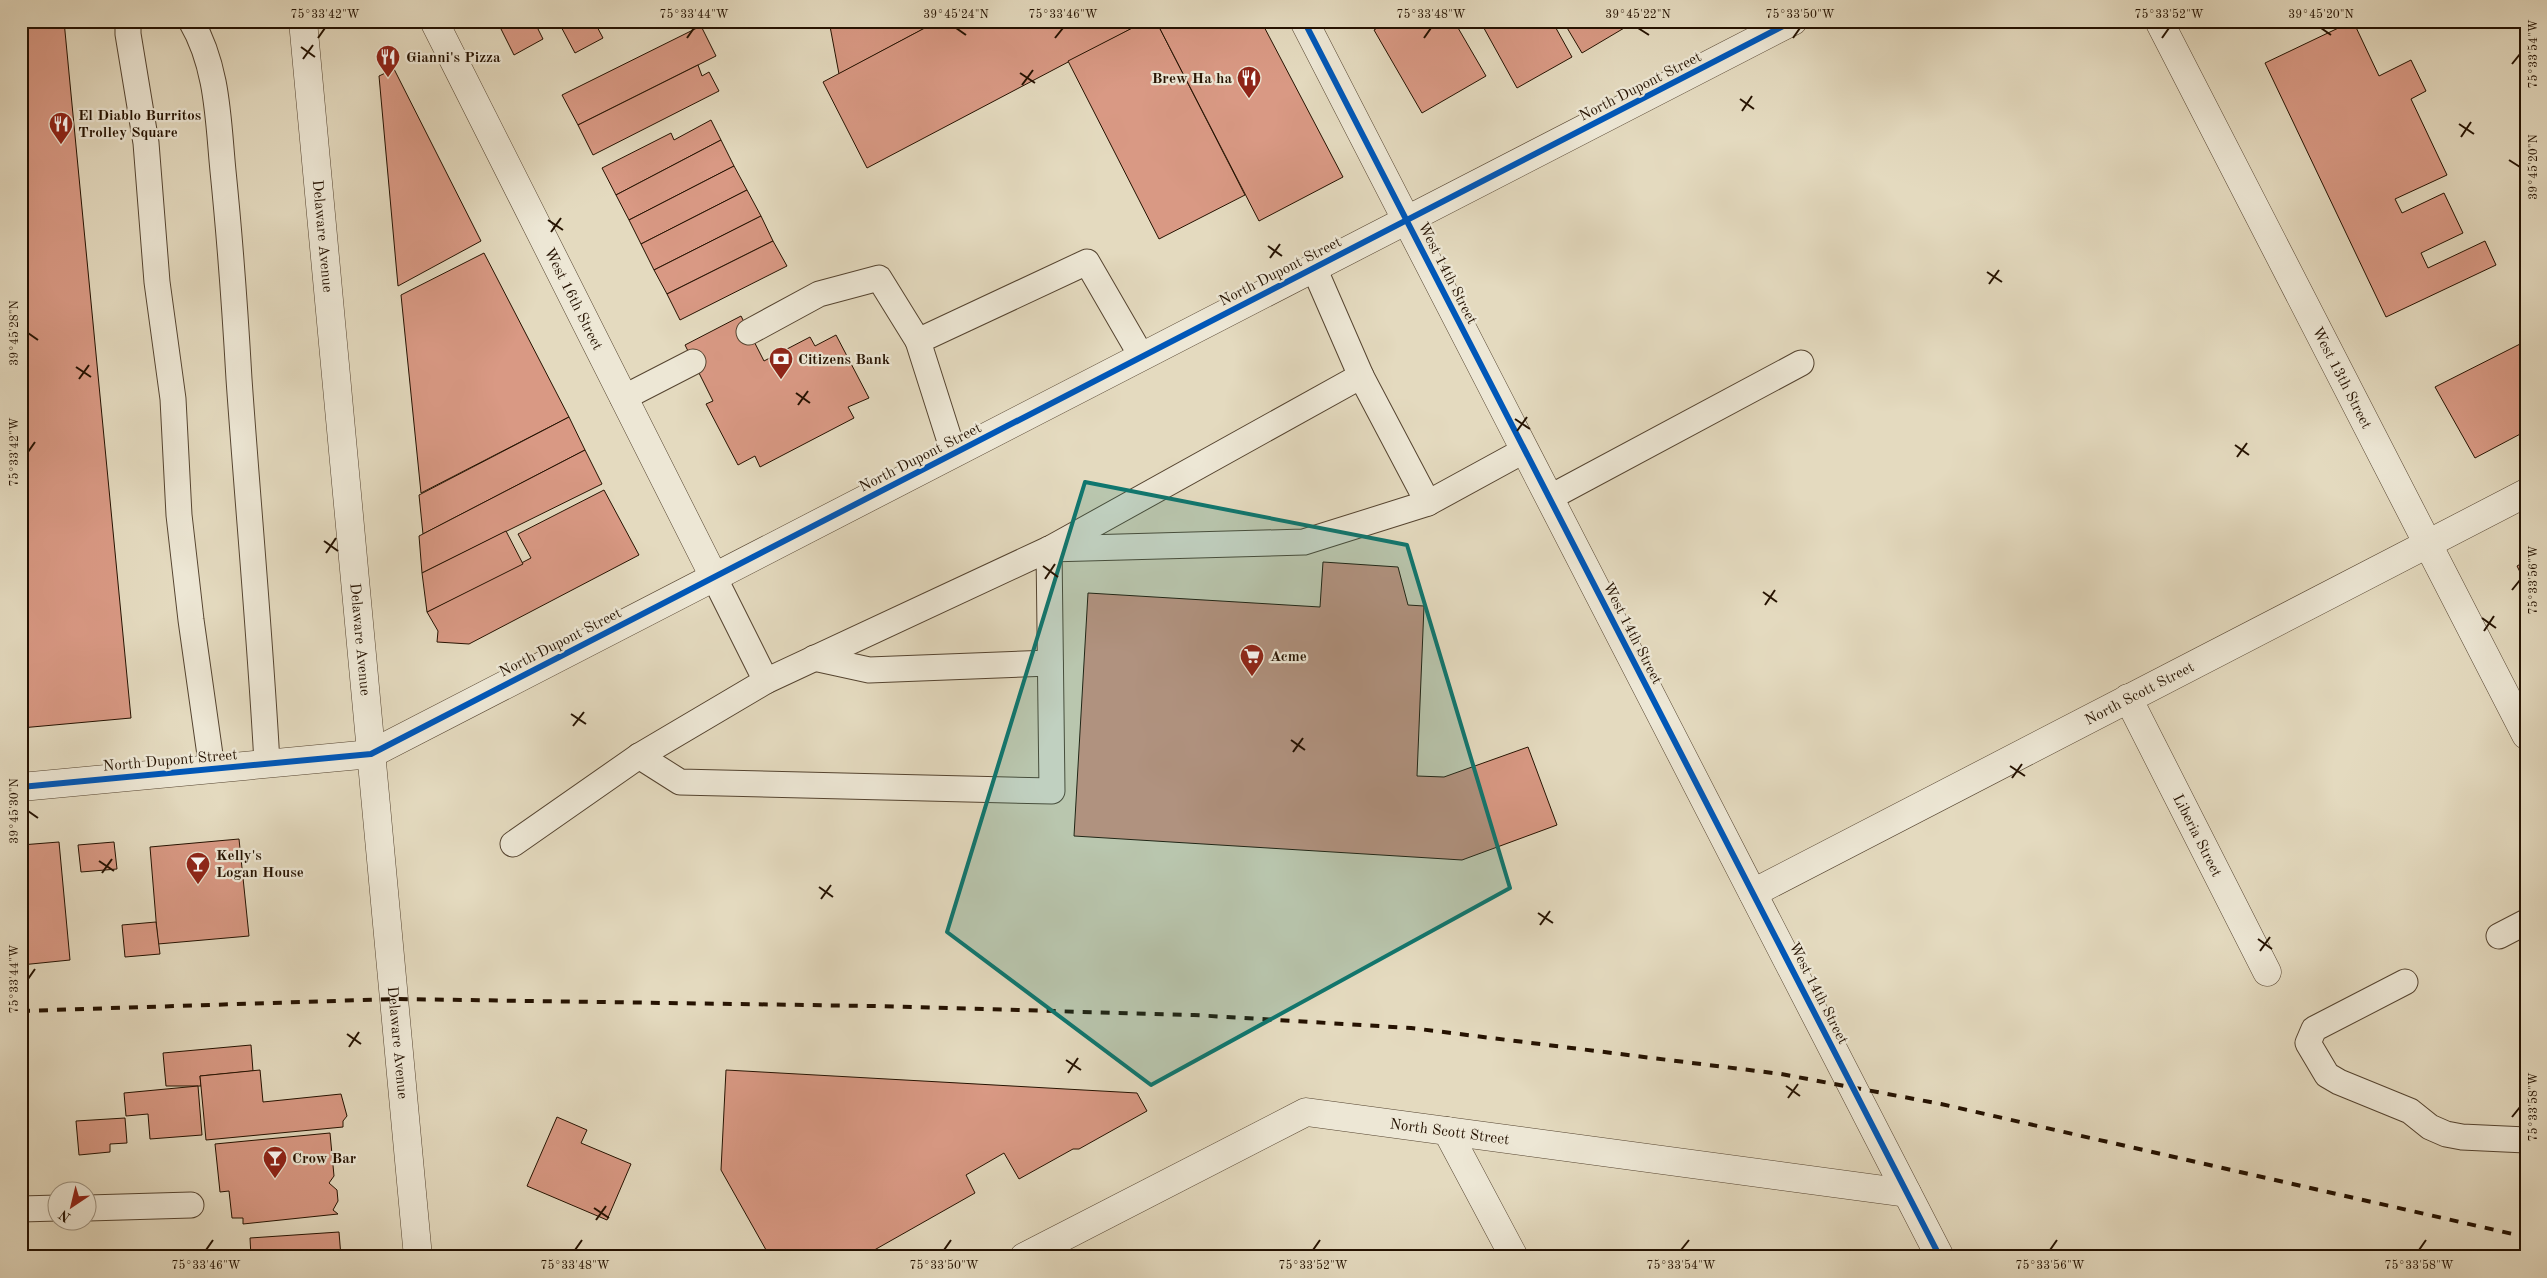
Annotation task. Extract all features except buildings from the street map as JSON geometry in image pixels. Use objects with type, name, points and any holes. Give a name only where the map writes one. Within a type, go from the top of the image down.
[{"type":"street","name":"Delaware Avenue","points":[[303,21],[418,1257]]},
{"type":"street","name":"West 16th Street","points":[[434,21],[714,577]]},
{"type":"street","name":"West 14th Street","points":[[1304,21],[1940,1257]]},
{"type":"street","name":"North Dupont Street","points":[[21,787],[371,754],[1793,21]]},
{"type":"street","name":"West 13th Street","points":[[2159,21],[2526,736]]},
{"type":"street","name":"North Scott Street","points":[[1753,893],[2526,493]]},
{"type":"street","name":"Liberia Street","points":[[2128,698],[2267,972]]},
{"type":"street","name":"North Scott Street","points":[[1024,1257],[1059,1249],[1306,1112],[1907,1193]]},
{"type":"street","points":[[1447,1131],[1514,1257]]},
{"type":"lane","points":[[128,21],[128,34],[146,143],[156,282],[173,399],[179,515],[212,769]]},
{"type":"lane","points":[[191,21],[200,37],[213,76],[235,314],[247,491],[261,645],[267,763]]},
{"type":"lane","points":[[918,341],[1087,262],[1142,356]]},
{"type":"lane","points":[[1314,268],[1361,376],[1428,503]]},
{"type":"lane","points":[[749,332],[820,294],[879,278],[918,341],[954,454]]},
{"type":"lane","points":[[624,398],[693,362]]},
{"type":"lane","points":[[1550,498],[1801,363]]},
{"type":"lane","points":[[513,844],[639,756],[766,681],[1048,549],[1361,376]]},
{"type":"lane","points":[[1048,549],[1304,542],[1428,503],[1525,450]]},
{"type":"lane","points":[[639,756],[680,782],[1052,791],[1048,549]]},
{"type":"lane","points":[[714,577],[766,681]]},
{"type":"lane","points":[[814,658],[869,670],[1050,663]]},
{"type":"lane","points":[[2499,936],[2526,922]]},
{"type":"lane","points":[[2405,982],[2314,1029],[2308,1043],[2327,1075],[2339,1082],[2410,1111],[2430,1127],[2446,1134],[2526,1140]]},
{"type":"lane","points":[[98,1208],[191,1205]]},
{"type":"lane","points":[[21,1209],[48,1208]]},
{"type":"highlighted area","points":[[1085,482],[1407,545],[1510,888],[1151,1085],[947,932]]},
{"type":"railway","points":[[21,1011],[395,999],[873,1006],[1194,1015],[1411,1028],[1781,1074],[1941,1104],[2526,1237]]},
{"type":"cycle path","points":[[1304,21],[1940,1257]]},
{"type":"cycle path","points":[[21,787],[371,754],[1793,21]]},
{"type":"place","name":"Gianni's Pizza","points":[[388,78]]},
{"type":"place","name":"Brew Ha ha","points":[[1249,99]]},
{"type":"place","name":"El Diablo Burritos Trolley Square","points":[[61,145]]},
{"type":"place","name":"Citizens Bank","points":[[781,380]]},
{"type":"place","name":"Acme","points":[[1252,677]]},
{"type":"place","name":"Kelly's Logan House","points":[[198,885]]},
{"type":"place","name":"Crow Bar","points":[[275,1179]]}]
